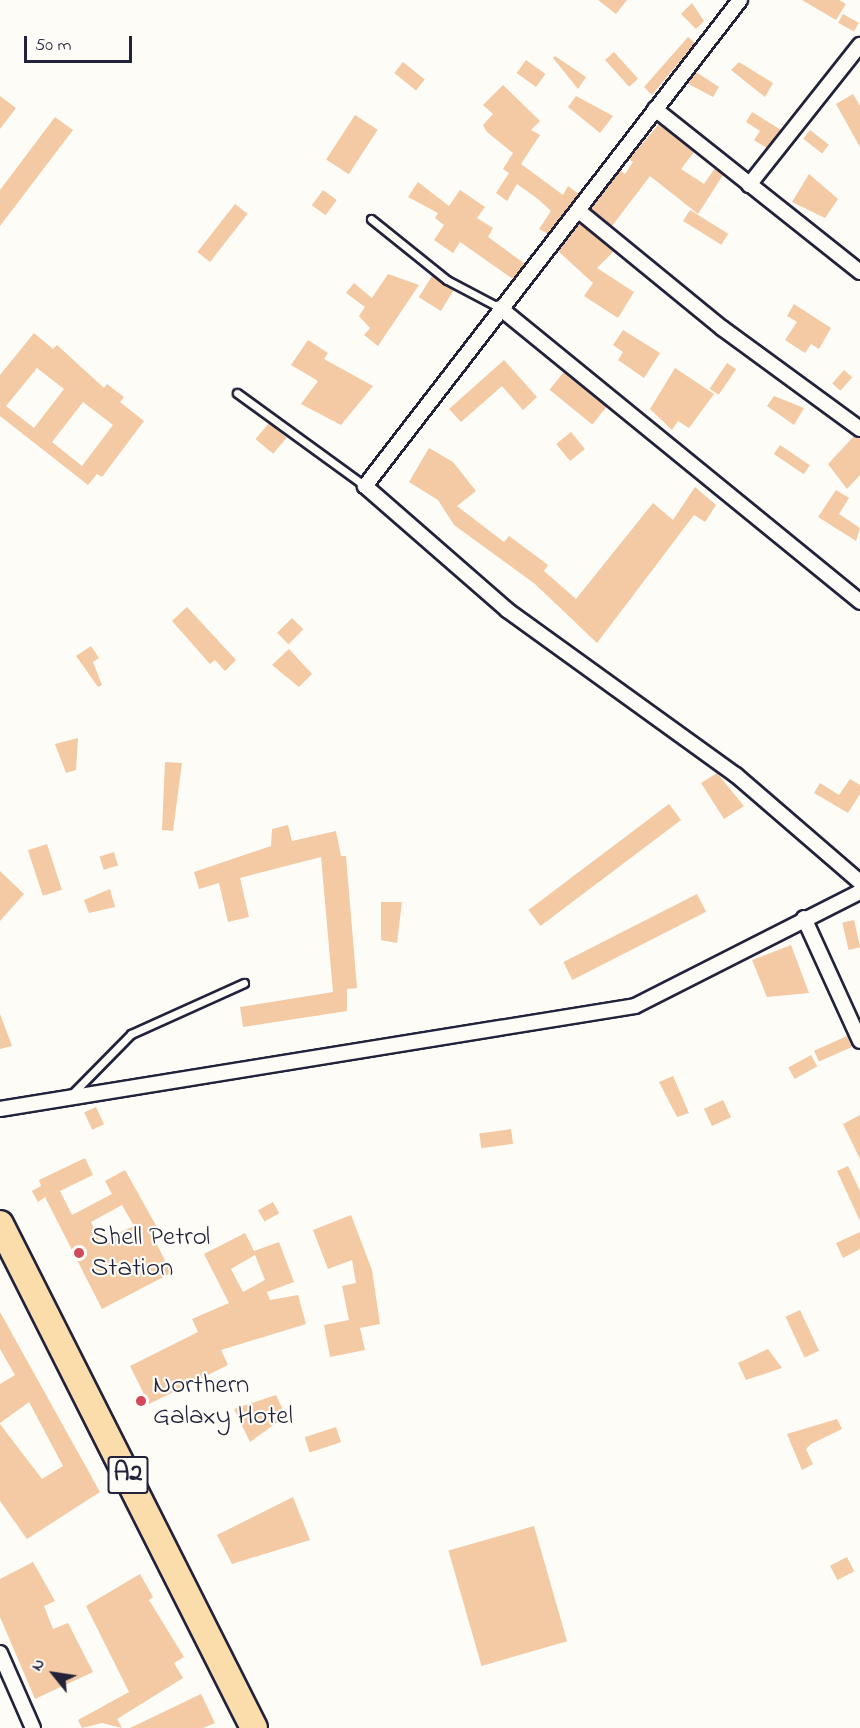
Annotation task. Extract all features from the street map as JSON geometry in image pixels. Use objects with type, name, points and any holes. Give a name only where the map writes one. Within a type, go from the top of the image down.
[{"type":"highway","name":"A2","points":[[0,1224],[254,1728]]},
{"type":"street","points":[[740,0],[579,211],[500,308],[365,486],[507,610],[736,775],[860,882]]},
{"type":"street","points":[[749,185],[860,45]]},
{"type":"street","points":[[655,109],[860,272]]},
{"type":"street","points":[[579,211],[722,328],[860,429]]},
{"type":"street","points":[[500,308],[860,602]]},
{"type":"street","points":[[0,1109],[72,1094],[635,1006],[804,918],[860,892]]},
{"type":"street","points":[[804,918],[860,1041]]},
{"type":"street","points":[[0,1653],[33,1728]]},
{"type":"lane","points":[[371,219],[447,280],[500,308]]},
{"type":"lane","points":[[237,393],[365,486]]},
{"type":"lane","points":[[72,1094],[131,1034],[244,983]]},
{"type":"building","points":[[598,0],[627,0],[616,14]]},
{"type":"building","points":[[802,0],[839,0],[846,4],[836,20]]},
{"type":"building","points":[[692,3],[704,21],[696,29],[681,14]]},
{"type":"building","points":[[843,14],[859,23],[854,31],[838,23]]},
{"type":"building","points":[[688,37],[695,43],[652,95],[644,87]]},
{"type":"building","points":[[614,52],[638,79],[629,87],[605,60]]},
{"type":"building","points":[[555,56],[586,77],[578,89],[553,58]]},
{"type":"building","points":[[526,60],[545,74],[536,87],[517,73]]},
{"type":"building","points":[[403,62],[425,80],[416,91],[394,73]]},
{"type":"building","points":[[739,62],[773,83],[765,97],[731,70]]},
{"type":"building","points":[[696,72],[719,87],[713,97],[687,83]]},
{"type":"building","points":[[503,85],[540,121],[531,130],[540,135],[521,164],[563,195],[568,186],[579,194],[548,234],[539,229],[551,211],[538,199],[517,184],[507,201],[496,193],[509,173],[503,169],[513,153],[487,132],[483,125],[493,114],[483,105]]},
{"type":"building","points":[[853,94],[860,106],[860,147],[836,104]]},
{"type":"building","points":[[0,96],[16,108],[0,129]]},
{"type":"building","points":[[576,96],[613,116],[600,133],[568,107]]},
{"type":"building","points":[[752,112],[781,130],[767,148],[754,140],[760,131],[746,122]]},
{"type":"building","points":[[355,115],[378,130],[349,174],[326,159]]},
{"type":"building","points":[[55,117],[73,130],[0,226],[0,190]]},
{"type":"building","points":[[659,124],[694,152],[681,169],[704,184],[715,168],[723,175],[698,214],[650,176],[612,226],[590,209],[620,170],[625,174],[633,162],[629,159]]},
{"type":"building","points":[[810,130],[829,145],[822,153],[803,139]]},
{"type":"building","points":[[809,174],[838,199],[825,218],[792,202]]},
{"type":"building","points":[[418,182],[449,206],[460,190],[485,207],[477,218],[493,228],[488,237],[525,264],[513,279],[460,242],[453,253],[434,240],[444,225],[435,218],[438,213],[408,197]]},
{"type":"building","points":[[323,190],[337,200],[326,215],[312,205]]},
{"type":"building","points":[[235,204],[248,214],[210,262],[197,252]]},
{"type":"building","points":[[690,210],[728,234],[721,245],[683,221]]},
{"type":"building","points":[[579,223],[614,251],[597,268],[634,292],[618,318],[584,296],[593,283],[558,251]]},
{"type":"building","points":[[388,274],[419,285],[378,346],[364,335],[370,328],[359,316],[365,307],[346,293],[354,283],[372,298]]},
{"type":"building","points":[[432,276],[454,290],[441,311],[419,297]]},
{"type":"building","points":[[794,304],[831,328],[819,349],[811,344],[805,353],[785,340],[797,322],[787,316]]},
{"type":"building","points":[[623,330],[660,353],[644,378],[618,360],[623,352],[613,345]]},
{"type":"building","points":[[34,333],[53,349],[57,345],[104,388],[107,384],[124,397],[120,402],[144,421],[102,477],[97,474],[88,485],[0,416],[0,375]],"holes":[[[37,368],[64,389],[34,428],[6,406]],[[83,402],[113,425],[82,466],[52,442]]]},
{"type":"building","points":[[308,340],[328,353],[324,359],[373,386],[341,425],[301,404],[318,381],[291,365]]},
{"type":"building","points":[[504,360],[537,397],[523,410],[502,386],[461,422],[449,409]]},
{"type":"building","points":[[727,363],[736,369],[719,395],[710,389]]},
{"type":"building","points":[[675,368],[714,394],[689,428],[678,421],[672,430],[650,409]]},
{"type":"building","points":[[844,370],[852,377],[840,391],[832,384]]},
{"type":"building","points":[[564,372],[607,407],[592,424],[550,390]]},
{"type":"building","points":[[774,396],[804,408],[794,425],[767,406]]},
{"type":"building","points":[[269,423],[287,438],[273,454],[256,439]]},
{"type":"building","points":[[571,432],[585,449],[570,461],[556,444]]},
{"type":"building","points":[[854,436],[860,438],[860,475],[847,489],[828,464]]},
{"type":"building","points":[[780,445],[810,465],[804,474],[774,454]]},
{"type":"building","points":[[429,448],[453,462],[476,491],[457,506],[504,542],[509,536],[548,565],[544,571],[576,599],[653,503],[673,520],[695,487],[716,505],[705,522],[694,515],[597,643],[535,584],[454,525],[438,500],[409,482]]},
{"type":"building","points":[[836,490],[849,498],[839,514],[860,528],[856,541],[818,517]]},
{"type":"building","points":[[187,607],[236,660],[225,671],[215,660],[210,664],[172,621]]},
{"type":"building","points":[[292,618],[303,629],[288,644],[277,633]]},
{"type":"building","points":[[91,646],[99,658],[93,662],[102,685],[98,687],[76,656]]},
{"type":"building","points":[[289,649],[312,674],[299,687],[272,665]]},
{"type":"building","points":[[78,738],[76,770],[66,773],[55,744]]},
{"type":"building","points":[[165,762],[182,763],[173,831],[162,830]]},
{"type":"building","points":[[717,773],[744,806],[724,819],[701,783]]},
{"type":"building","points":[[850,779],[860,785],[860,794],[848,813],[814,793],[820,783],[839,795]]},
{"type":"building","points":[[669,804],[681,820],[540,926],[528,910]]},
{"type":"building","points":[[288,825],[292,841],[336,831],[341,856],[346,856],[357,988],[347,989],[347,1011],[243,1027],[240,1007],[333,992],[321,857],[240,878],[249,917],[228,922],[219,883],[199,889],[194,872],[271,846],[272,829]]},
{"type":"building","points":[[47,844],[62,890],[43,896],[28,850]]},
{"type":"building","points":[[114,852],[118,865],[104,870],[100,856]]},
{"type":"building","points":[[0,871],[24,894],[0,921]]},
{"type":"building","points":[[110,889],[115,907],[89,913],[84,900]]},
{"type":"building","points":[[697,894],[706,912],[572,980],[563,962]]},
{"type":"building","points":[[381,902],[402,902],[397,943],[381,940]]},
{"type":"building","points":[[854,920],[860,947],[849,950],[842,923]]},
{"type":"building","points":[[791,945],[809,993],[767,997],[752,960]]},
{"type":"building","points":[[0,1014],[12,1046],[0,1049]]},
{"type":"building","points":[[847,1036],[852,1047],[819,1062],[814,1051]]},
{"type":"building","points":[[811,1055],[817,1066],[795,1079],[788,1068]]},
{"type":"building","points":[[673,1076],[689,1113],[677,1117],[659,1082]]},
{"type":"building","points":[[723,1100],[731,1117],[712,1126],[704,1109]]},
{"type":"building","points":[[96,1107],[104,1124],[92,1130],[84,1112]]},
{"type":"building","points":[[860,1115],[860,1159],[843,1124]]},
{"type":"building","points":[[511,1129],[513,1144],[481,1148],[479,1133]]},
{"type":"building","points":[[85,1158],[93,1175],[60,1191],[72,1215],[112,1194],[105,1181],[125,1170],[158,1229],[151,1232],[171,1273],[102,1309],[45,1197],[38,1202],[32,1191],[41,1186],[39,1180]],"holes":[[[122,1205],[134,1226],[100,1241],[91,1222]]]},
{"type":"building","points":[[848,1166],[860,1191],[860,1221],[837,1171]]},
{"type":"building","points":[[273,1202],[279,1213],[264,1222],[258,1210]]},
{"type":"building","points":[[351,1215],[372,1270],[380,1324],[360,1328],[365,1350],[330,1357],[324,1325],[349,1320],[342,1286],[356,1283],[352,1260],[328,1269],[313,1230]]},
{"type":"building","points":[[860,1232],[860,1249],[843,1258],[836,1243]]},
{"type":"building","points":[[245,1233],[254,1251],[279,1242],[294,1282],[267,1292],[270,1300],[298,1295],[306,1324],[221,1350],[228,1365],[149,1404],[130,1366],[198,1332],[192,1319],[229,1303],[204,1254]],"holes":[[[255,1255],[265,1280],[243,1292],[231,1269]]]},
{"type":"building","points":[[800,1310],[819,1351],[805,1358],[785,1317]]},
{"type":"building","points":[[0,1312],[100,1492],[27,1539],[0,1501],[0,1424],[42,1479],[63,1466],[29,1402],[0,1423],[0,1384],[15,1375],[0,1349]]},
{"type":"building","points":[[768,1349],[782,1368],[746,1380],[738,1363]]},
{"type":"building","points":[[276,1395],[286,1416],[250,1442],[234,1409]]},
{"type":"building","points":[[837,1419],[842,1429],[811,1444],[806,1449],[813,1464],[802,1470],[787,1434]]},
{"type":"building","points":[[336,1427],[341,1442],[310,1452],[305,1437]]},
{"type":"building","points":[[293,1497],[310,1540],[232,1564],[217,1535]]},
{"type":"building","points":[[534,1526],[567,1641],[482,1666],[448,1551]]},
{"type":"building","points":[[847,1557],[854,1571],[837,1580],[830,1566]]},
{"type":"building","points":[[33,1562],[55,1601],[44,1606],[53,1629],[68,1623],[93,1672],[35,1699],[0,1617],[0,1579]]},
{"type":"building","points":[[140,1574],[153,1597],[149,1600],[184,1657],[174,1663],[183,1678],[117,1719],[122,1728],[102,1723],[82,1728],[78,1720],[129,1692],[86,1606]]},
{"type":"building","points":[[201,1694],[215,1723],[203,1728],[130,1728]]},
{"type":"place","name":"Shell Petrol Station","points":[[79,1253]]},
{"type":"place","name":"Northern Galaxy Hotel","points":[[141,1401]]}]
